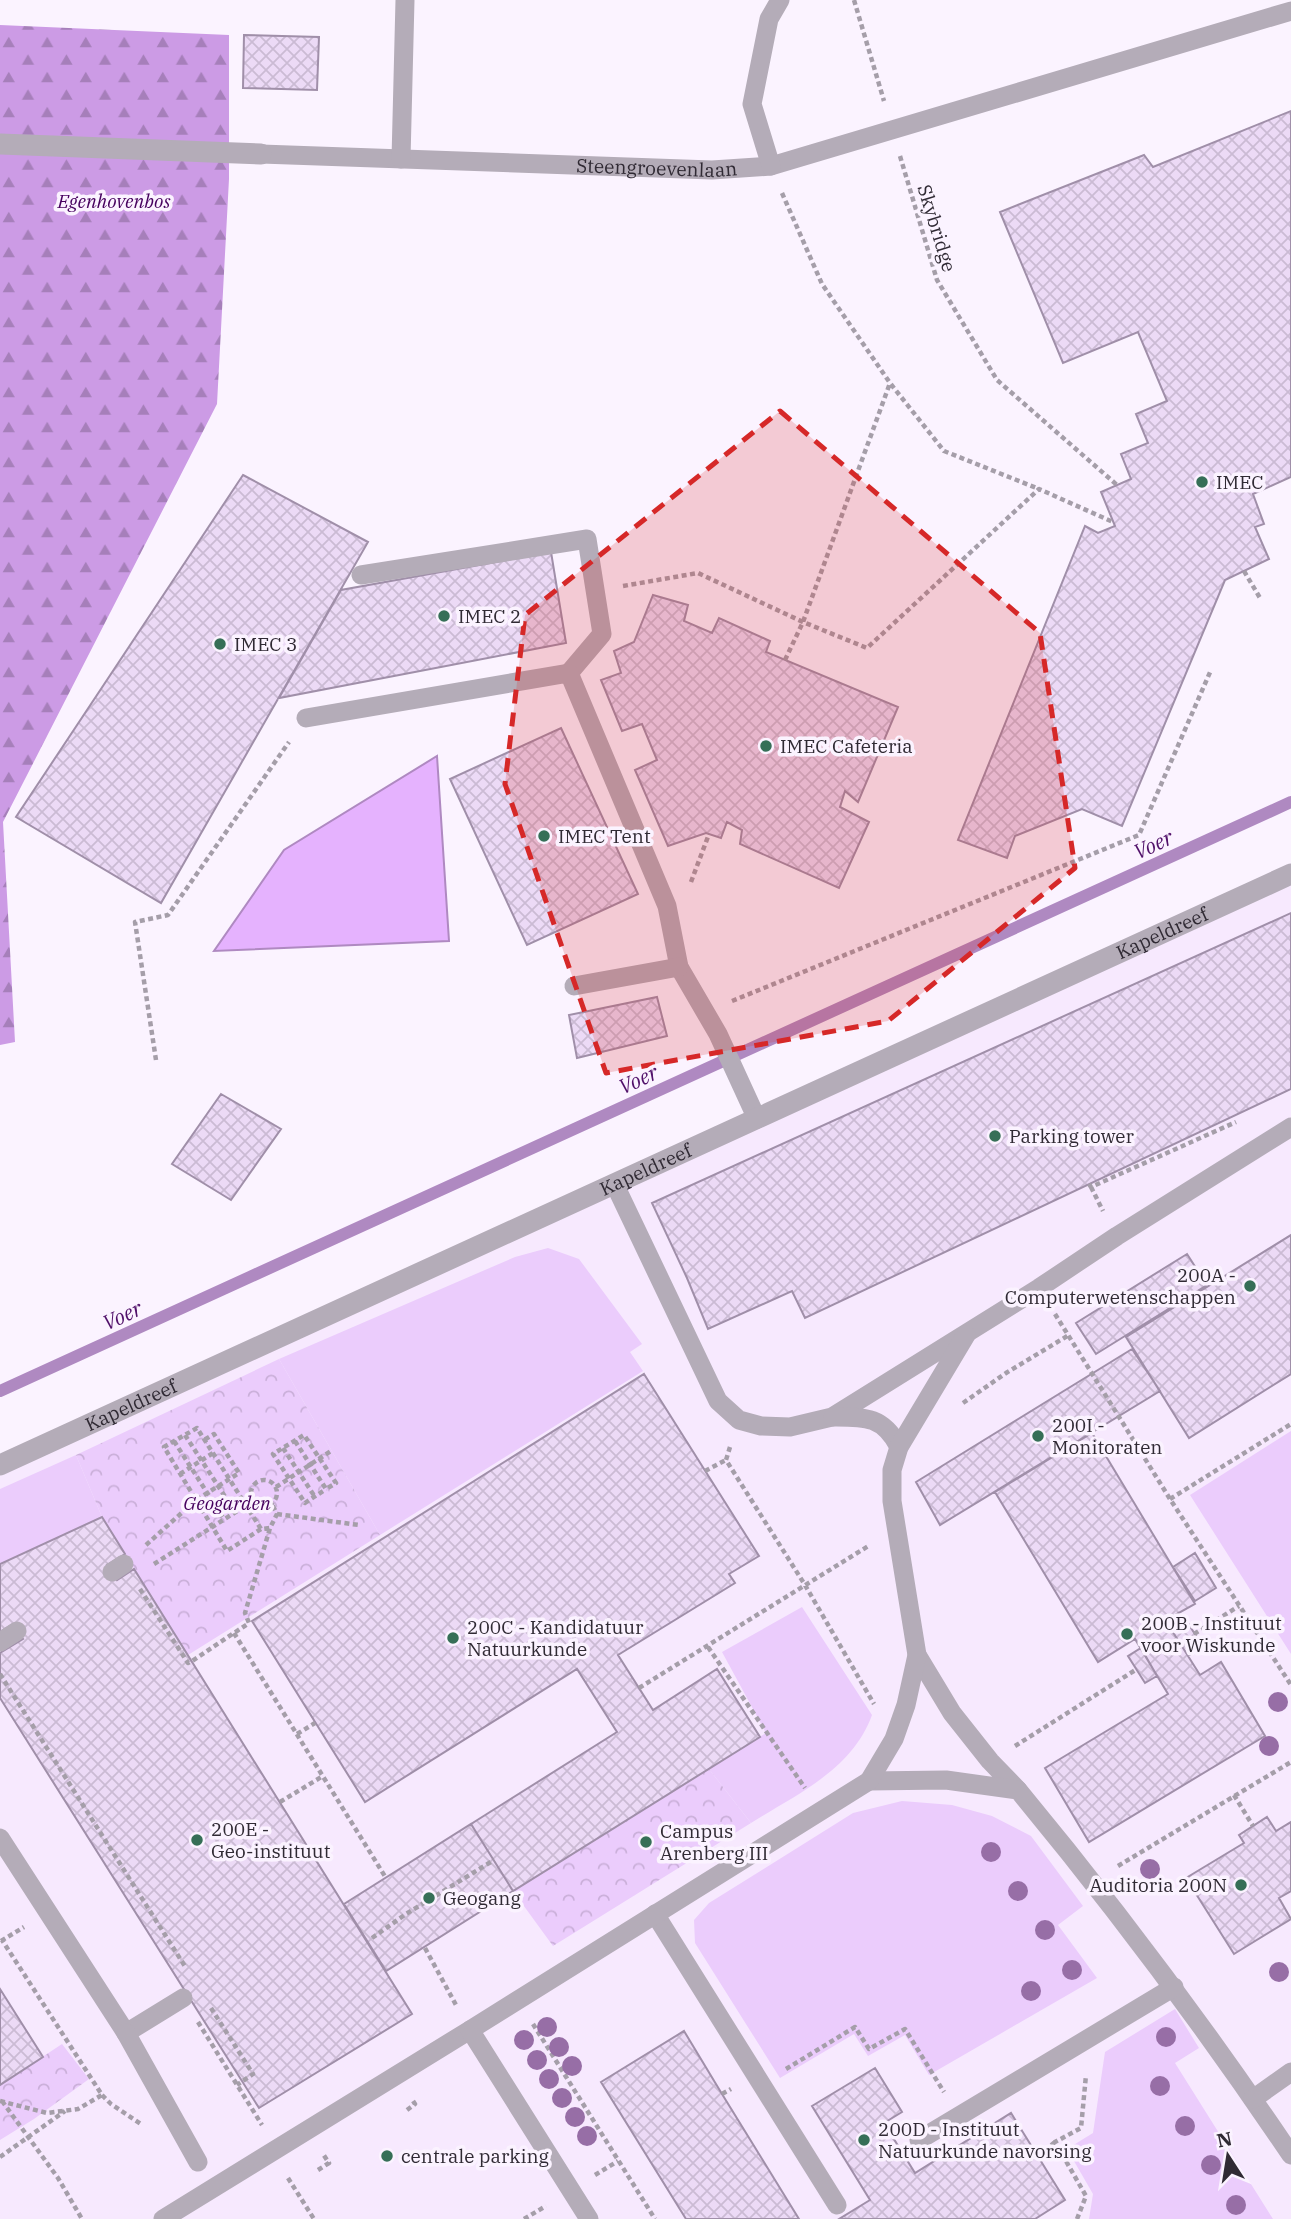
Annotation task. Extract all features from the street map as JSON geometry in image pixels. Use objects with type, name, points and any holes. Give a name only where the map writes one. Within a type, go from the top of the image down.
[{"type":"street","name":"Steengroevenlaan","points":[[0,144],[261,154]]},
{"type":"street","name":"Kapeldreef","points":[[0,1465],[1291,874]]},
{"type":"lane","points":[[401,159],[405,0]]},
{"type":"lane","points":[[771,166],[752,104],[769,19],[780,0]]},
{"type":"lane","name":"Steengroevenlaan","points":[[261,154],[712,170],[771,166],[1291,11]]},
{"type":"lane","points":[[306,718],[569,673],[602,634],[587,539],[361,575]]},
{"type":"lane","points":[[569,673],[667,906],[679,967],[718,1034],[757,1119]]},
{"type":"lane","points":[[574,986],[679,967]]},
{"type":"lane","points":[[832,1417],[966,1335],[1291,1127]]},
{"type":"lane","points":[[615,1185],[718,1401],[739,1420],[761,1426],[790,1427],[832,1417],[867,1418],[891,1431],[899,1447]]},
{"type":"lane","points":[[966,1335],[899,1447],[892,1470],[892,1501],[917,1655],[952,1713],[1094,1881],[1174,1987],[1291,2155]]},
{"type":"lane","points":[[0,1642],[18,1630]]},
{"type":"lane","points":[[163,2219],[869,1781],[894,1739],[906,1705],[917,1655]]},
{"type":"lane","points":[[869,1781],[946,1780],[1017,1790]]},
{"type":"lane","points":[[0,1838],[126,2033],[198,2162]]},
{"type":"lane","points":[[655,1914],[837,2205]]},
{"type":"lane","points":[[919,2140],[1174,1987]]},
{"type":"lane","points":[[126,2033],[183,1998]]},
{"type":"lane","points":[[470,2030],[589,2219]]},
{"type":"lane","points":[[1253,2099],[1291,2073]]},
{"type":"path","points":[[854,0],[886,107]]},
{"type":"path","name":"Skybridge","points":[[898,147],[937,280],[997,380],[1117,485]]},
{"type":"path","points":[[771,166],[822,284],[890,383],[944,451],[1113,522]]},
{"type":"path","points":[[785,660],[803,622],[890,383]]},
{"type":"path","points":[[597,604],[622,586],[698,573],[803,622],[867,648],[1039,489]]},
{"type":"path","points":[[1244,571],[1260,598]]},
{"type":"path","points":[[706,1011],[1139,835],[1211,670]]},
{"type":"path","points":[[156,1060],[135,922],[168,915],[306,718]]},
{"type":"path","points":[[1090,1184],[1091,1187],[1244,1119]]},
{"type":"path","points":[[953,1410],[1006,1373],[1069,1335]]},
{"type":"path","points":[[1074,1344],[1170,1499],[1291,1685]]},
{"type":"path","points":[[705,1471],[726,1460],[739,1420]]},
{"type":"path","points":[[1170,1499],[1291,1423]]},
{"type":"path","points":[[261,1529],[197,1428],[164,1447],[227,1551],[261,1529],[270,1528]]},
{"type":"path","points":[[125,1563],[196,1500],[239,1473],[214,1434],[204,1440]]},
{"type":"path","points":[[304,1434],[336,1483],[305,1503],[273,1454],[283,1448],[304,1434]]},
{"type":"path","points":[[185,1435],[235,1512]]},
{"type":"path","points":[[174,1441],[224,1519]]},
{"type":"path","points":[[295,1441],[326,1489]]},
{"type":"path","points":[[283,1448],[315,1497]]},
{"type":"path","points":[[276,1487],[331,1451]]},
{"type":"path","points":[[180,1474],[213,1453]]},
{"type":"path","points":[[726,1460],[805,1585],[894,1739]]},
{"type":"path","points":[[268,1480],[276,1487],[278,1496],[272,1504],[262,1507],[253,1501],[251,1491],[257,1482],[268,1480]]},
{"type":"path","points":[[147,1568],[253,1501]]},
{"type":"path","points":[[272,1504],[277,1514]]},
{"type":"path","points":[[277,1514],[359,1525]]},
{"type":"path","points":[[139,1588],[188,1663],[249,1623],[245,1613],[270,1528],[277,1514]]},
{"type":"path","points":[[639,1688],[896,1529]]},
{"type":"path","points":[[1194,1634],[1239,1606]]},
{"type":"path","points":[[234,1633],[386,1878]]},
{"type":"path","points":[[708,1647],[821,1811]]},
{"type":"path","points":[[990,1761],[1136,1670]]},
{"type":"path","points":[[0,1674],[186,1968]]},
{"type":"path","points":[[297,1734],[315,1723]]},
{"type":"path","points":[[1094,1881],[1291,1762]]},
{"type":"path","points":[[280,1802],[323,1776]]},
{"type":"path","points":[[1234,1795],[1253,1826]]},
{"type":"path","points":[[372,1938],[494,1860]]},
{"type":"path","points":[[0,2100],[47,2113],[78,2109],[102,2095],[2,1940]]},
{"type":"path","points":[[425,1948],[470,2030]]},
{"type":"path","points":[[183,1998],[314,2219]]},
{"type":"path","points":[[518,1999],[654,2219]]},
{"type":"path","points":[[208,2004],[253,2074],[237,2085]]},
{"type":"path","points":[[762,2084],[855,2027],[869,2049],[905,2029],[959,2117]]},
{"type":"path","points":[[1038,2156],[1055,2142],[1081,2128],[1090,2036]]},
{"type":"path","points":[[0,2100],[30,2137],[82,2219]]},
{"type":"path","points":[[0,2157],[66,2110]]},
{"type":"path","points":[[1055,2142],[1086,2196],[1077,2219]]},
{"type":"highlighted area","points":[[780,411],[1040,633],[1075,868],[888,1021],[606,1073],[505,784],[525,615]]},
{"type":"shaded area","points":[[437,756],[449,941],[214,951],[284,850]]},
{"type":"shaded area","name":"Campus Arenberg III","points":[[1291,874],[1291,2219],[0,2219],[0,1465]]},
{"type":"green space","name":"Egenhovenbos","points":[[0,25],[229,35],[229,179],[217,404],[3,822],[15,1042],[0,1045]]},
{"type":"green space","points":[[548,1248],[579,1259],[642,1344],[630,1352],[643,1371],[380,1535],[279,1359],[515,1257]]},
{"type":"green space","name":"Geogarden","points":[[279,1359],[380,1535],[188,1655],[102,1517],[76,1455]]},
{"type":"green space","points":[[1291,1431],[1291,1654],[1190,1495]]},
{"type":"green space","points":[[76,1455],[102,1517],[0,1564],[0,1489]]},
{"type":"green space","points":[[802,1607],[872,1715],[863,1734],[837,1766],[804,1791],[751,1823],[709,1769],[766,1733],[722,1652]]},
{"type":"green space","points":[[709,1769],[751,1823],[553,1946],[513,1891]]},
{"type":"green space","points":[[902,1801],[952,1805],[992,1816],[1031,1836],[1083,1906],[1058,1925],[1097,1978],[929,2075],[905,2035],[868,2056],[854,2034],[780,2078],[695,1943],[694,1920],[709,1903],[853,1813]]},
{"type":"green space","points":[[1175,2009],[1199,2048],[1175,2063],[1273,2219],[1089,2219],[1093,2194],[1067,2149],[1093,2133],[1105,2052]]},
{"type":"green space","points":[[62,2044],[89,2079],[0,2140],[0,2085]]},
{"type":"building","points":[[244,35],[319,37],[317,90],[243,88]]},
{"type":"building","name":"IMEC","points":[[1291,111],[1291,477],[1253,494],[1264,524],[1255,527],[1269,559],[1225,580],[1122,826],[1082,809],[1015,836],[1007,858],[958,840],[1085,526],[1098,533],[1115,526],[1101,492],[1131,479],[1121,454],[1148,443],[1136,414],[1167,401],[1138,332],[1063,363],[1000,212],[1144,155],[1153,167]]},
{"type":"building","name":"IMEC 3","points":[[243,475],[368,542],[161,903],[16,817]]},
{"type":"building","name":"IMEC 2","points":[[551,552],[566,643],[279,698],[341,590]]},
{"type":"building","name":"IMEC Cafeteria","points":[[653,595],[688,605],[684,621],[712,633],[719,618],[770,641],[766,652],[898,707],[858,802],[845,791],[840,807],[869,822],[839,888],[740,844],[742,830],[727,822],[721,838],[706,833],[668,846],[635,770],[657,760],[642,724],[622,731],[601,680],[621,673],[614,651],[634,642]]},
{"type":"building","name":"IMEC Tent","points":[[561,728],[638,894],[527,945],[450,779]]},
{"type":"building","name":"Parking tower","points":[[1291,913],[1291,1089],[805,1318],[792,1291],[708,1329],[652,1203]]},
{"type":"building","points":[[657,997],[667,1036],[577,1058],[569,1015]]},
{"type":"building","points":[[221,1094],[281,1129],[231,1200],[172,1164]]},
{"type":"building","name":"200A - Computerwetenschappen","points":[[1291,1235],[1291,1374],[1189,1438],[1126,1337]]},
{"type":"building","points":[[1187,1254],[1207,1285],[1096,1354],[1076,1323]]},
{"type":"building","name":"200I - Monitoraten","points":[[1132,1349],[1160,1391],[940,1525],[916,1482]]},
{"type":"building","name":"200C - Kandidatuur Natuurkunde","points":[[644,1374],[759,1556],[729,1574],[735,1583],[618,1655],[653,1710],[717,1669],[760,1737],[513,1891],[471,1824],[617,1732],[577,1669],[365,1802],[252,1621]]},
{"type":"building","name":"200B - Instituut voor Wiskunde","points":[[1092,1433],[1195,1604],[1166,1620],[1171,1629],[1200,1675],[1221,1662],[1265,1736],[1089,1842],[1045,1768],[1168,1694],[1135,1639],[1098,1662],[995,1492]]},
{"type":"building","name":"200E - Geo-instituut","points":[[102,1517],[125,1554],[107,1565],[117,1580],[134,1569],[412,2014],[259,2108],[0,1698],[0,1653],[23,1639],[13,1624],[0,1632],[0,1564]]},
{"type":"building","points":[[1195,1553],[1216,1588],[1195,1601],[1173,1567]]},
{"type":"building","points":[[1186,1620],[1203,1647],[1188,1656],[1171,1629]]},
{"type":"building","points":[[1141,1648],[1157,1676],[1145,1683],[1128,1656]]},
{"type":"building","name":"Auditoria 200N","points":[[1267,1817],[1276,1831],[1291,1822],[1291,1891],[1279,1898],[1291,1919],[1234,1954],[1186,1878],[1244,1843],[1239,1835]]},
{"type":"building","name":"Geogang","points":[[471,1824],[513,1891],[386,1971],[344,1904]]},
{"type":"building","points":[[0,1989],[43,2057],[0,2085]]},
{"type":"building","points":[[684,2031],[799,2219],[686,2219],[601,2082]]},
{"type":"building","name":"200D - Instituut Natuurkunde navorsing","points":[[875,2068],[902,2112],[884,2123],[915,2173],[1011,2113],[1065,2200],[1035,2219],[839,2219],[870,2200],[812,2106]]},
{"type":"waterway","name":"Voer","points":[[0,1391],[1291,802]]},
{"type":"place","name":"IMEC","points":[[1202,482]]},
{"type":"place","name":"IMEC 2","points":[[444,616]]},
{"type":"place","name":"IMEC 3","points":[[220,644]]},
{"type":"place","name":"IMEC Cafeteria","points":[[766,746]]},
{"type":"place","name":"IMEC Tent","points":[[544,836]]},
{"type":"place","name":"Parking tower","points":[[995,1136]]},
{"type":"place","name":"200A - Computerwetenschappen","points":[[1250,1286]]},
{"type":"place","name":"200I - Monitoraten","points":[[1038,1436]]},
{"type":"place","name":"200B - Instituut voor Wiskunde","points":[[1127,1634]]},
{"type":"place","name":"200C - Kandidatuur Natuurkunde","points":[[453,1638]]},
{"type":"place","name":"200E - Geo-instituut","points":[[197,1840]]},
{"type":"place","name":"Campus Arenberg III","points":[[646,1842]]},
{"type":"place","name":"Auditoria 200N","points":[[1241,1885]]},
{"type":"place","name":"Geogang","points":[[429,1898]]},
{"type":"place","name":"200D - Instituut Natuurkunde navorsing","points":[[864,2140]]},
{"type":"place","name":"centrale parking","points":[[387,2156]]}]
